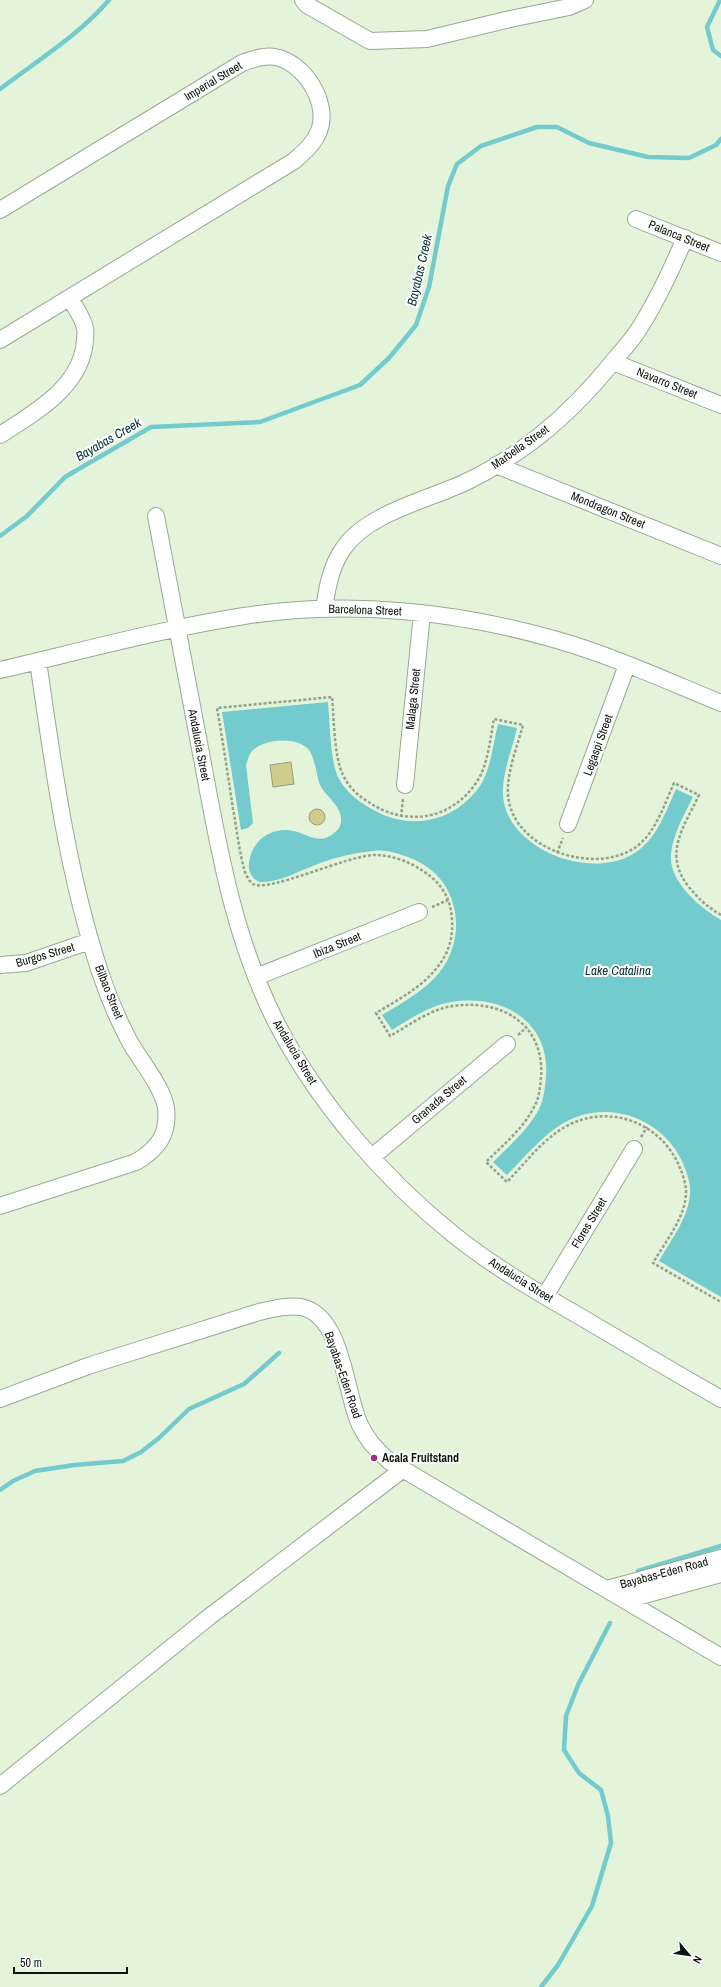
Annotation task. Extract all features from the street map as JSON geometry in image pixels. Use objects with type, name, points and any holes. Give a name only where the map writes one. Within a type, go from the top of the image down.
[{"type":"street","points":[[303,0],[307,5],[370,41],[427,39],[510,19],[569,7],[585,0]]},
{"type":"street","name":"Imperial Street","points":[[0,210],[242,63],[257,58],[275,57],[293,64],[304,74],[317,95],[321,112],[320,130],[310,146],[294,162],[0,340]]},
{"type":"street","name":"Palanca Street","points":[[636,219],[721,253]]},
{"type":"street","name":"Marbella Street","points":[[324,609],[327,586],[334,567],[343,549],[357,533],[384,516],[467,481],[496,465],[538,437],[597,382],[636,334],[669,275],[685,238]]},
{"type":"street","points":[[0,435],[31,415],[58,394],[76,374],[84,353],[85,328],[70,298]]},
{"type":"street","name":"Navarro Street","points":[[613,362],[721,405]]},
{"type":"street","name":"Mondragon Street","points":[[496,465],[721,556]]},
{"type":"street","name":"Andalucia Street","points":[[156,516],[218,846],[240,933],[256,977],[275,1021],[303,1070],[372,1156],[409,1196],[454,1235],[496,1266],[721,1399]]},
{"type":"street","name":"Barcelona Street","points":[[0,670],[177,628],[245,616],[324,609],[370,609],[422,613],[474,620],[522,630],[559,640],[721,702]]},
{"type":"street","name":"Malaga Street","points":[[404,785],[422,613]]},
{"type":"street","name":"Bilbao Street","points":[[0,1206],[136,1162],[150,1154],[158,1143],[164,1131],[166,1118],[165,1105],[158,1088],[130,1042],[101,974],[90,941],[72,867],[60,803],[38,661]]},
{"type":"street","name":"Legaspi Street","points":[[568,824],[627,665]]},
{"type":"street","name":"Ibiza Street","points":[[256,977],[419,912]]},
{"type":"street","name":"Burgos Street","points":[[0,965],[26,963],[90,941]]},
{"type":"street","name":"Granada Street","points":[[372,1156],[507,1044]]},
{"type":"street","name":"Flores Street","points":[[545,1296],[634,1149]]},
{"type":"street","name":"Bayabas-Eden Road","points":[[0,1399],[88,1366],[259,1312],[283,1306],[302,1307],[319,1316],[331,1332],[360,1424],[368,1438],[377,1450],[402,1470],[626,1600],[721,1574]]},
{"type":"street","points":[[0,1786],[209,1617],[402,1470]]},
{"type":"street","name":"Bayabas-Eden Road","points":[[607,1589],[721,1558]]},
{"type":"street","points":[[654,1616],[654,1604],[662,1590]]},
{"type":"street","points":[[626,1600],[721,1657]]},
{"type":"path","points":[[245,872],[238,842],[217,708],[332,697],[339,764],[343,775],[358,795],[385,811],[401,817],[421,818],[435,814],[466,795],[477,782],[483,768],[494,719],[523,725],[508,789],[509,802],[514,815],[524,830],[557,853],[577,859],[597,860],[618,855],[635,848],[646,838],[655,825],[674,783],[699,795],[680,836],[675,856],[677,869],[698,898],[721,915]]},
{"type":"water","name":"Lake Catalina","points":[[328,702],[333,761],[340,781],[350,793],[365,805],[380,814],[396,819],[412,821],[427,820],[442,816],[456,809],[469,799],[480,786],[487,772],[498,724],[517,728],[503,784],[504,803],[511,821],[524,836],[541,849],[560,858],[581,863],[602,863],[622,859],[639,850],[646,844],[661,822],[676,789],[693,797],[679,825],[674,839],[671,864],[680,884],[687,893],[695,901],[721,920],[721,1297],[659,1261],[683,1220],[689,1202],[690,1190],[684,1166],[677,1151],[666,1138],[654,1128],[625,1114],[609,1112],[592,1113],[576,1117],[556,1128],[539,1142],[507,1175],[493,1162],[518,1137],[535,1117],[544,1093],[546,1076],[545,1057],[540,1040],[531,1026],[519,1015],[505,1007],[488,1002],[452,1002],[428,1009],[392,1030],[382,1015],[427,985],[439,973],[448,959],[454,943],[456,927],[455,910],[450,895],[442,881],[430,869],[405,856],[378,851],[356,853],[340,857],[275,881],[261,882],[250,874],[250,856],[258,842],[268,834],[281,830],[287,830],[319,839],[329,837],[338,830],[341,824],[341,817],[337,807],[320,785],[312,755],[309,750],[304,746],[289,741],[273,741],[259,746],[250,753],[246,765],[253,823],[248,828],[241,830],[222,712]]},
{"type":"building","points":[[291,762],[294,784],[273,787],[270,765]]},
{"type":"building","points":[[317,809],[324,814],[325,817],[320,824],[317,825],[310,820],[309,817],[314,810]]},
{"type":"waterway","points":[[0,89],[85,25],[109,0]]},
{"type":"waterway","name":"Bayabas Creek","points":[[720,0],[707,27],[713,50],[721,56]]},
{"type":"waterway","name":"Bayabas Creek","points":[[0,536],[27,516],[65,477],[151,427],[260,422],[360,385],[389,358],[416,325],[429,287],[448,186],[457,164],[481,146],[537,127],[557,127],[589,143],[648,157],[689,158],[716,145],[721,139]]},
{"type":"waterway","points":[[0,1490],[13,1481],[35,1471],[74,1465],[123,1461],[141,1452],[159,1438],[189,1409],[244,1384],[279,1353]]},
{"type":"waterway","points":[[638,1571],[721,1546]]},
{"type":"waterway","points":[[541,1987],[558,1965],[592,1906],[611,1843],[608,1816],[601,1790],[579,1773],[564,1750],[566,1716],[578,1685],[610,1623]]},
{"type":"place","name":"Acala Fruitstand","points":[[374,1458]]}]
